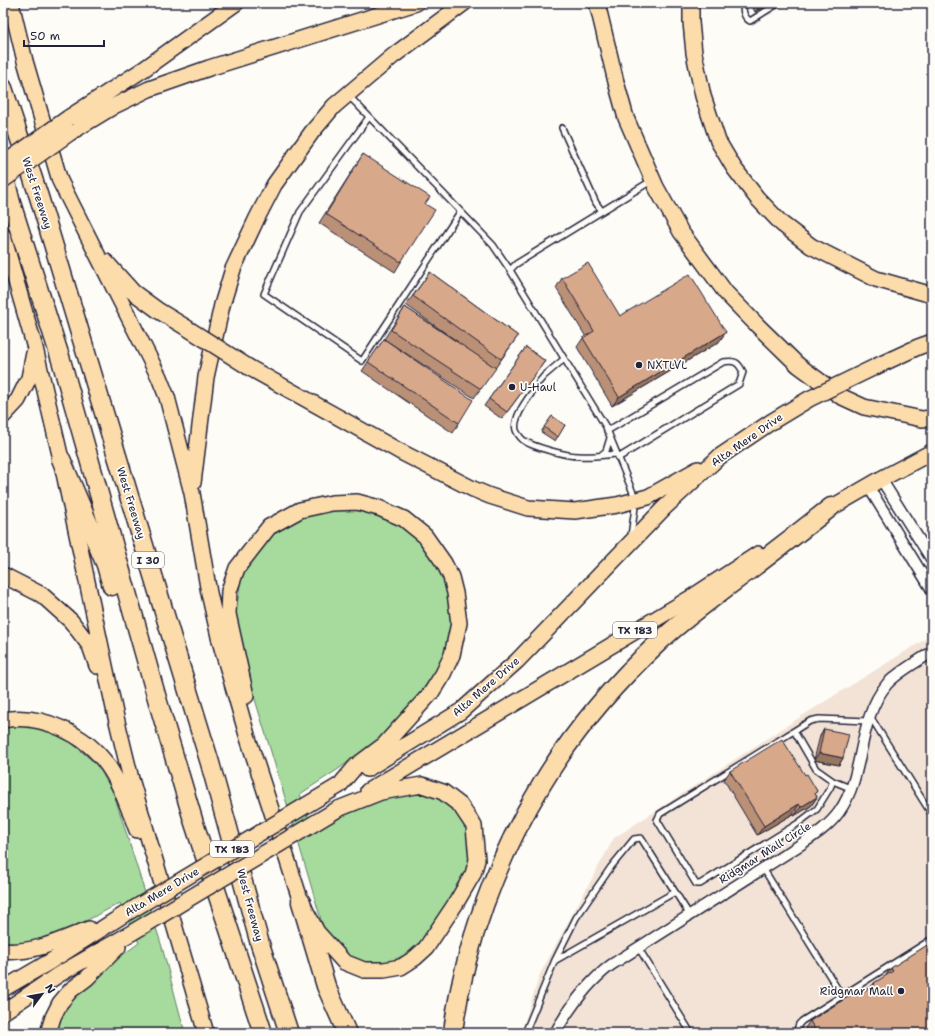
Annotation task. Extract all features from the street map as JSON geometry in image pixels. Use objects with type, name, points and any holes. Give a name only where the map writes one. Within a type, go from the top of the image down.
[{"type":"highway","name":"West Freeway","points":[[3,88],[51,238],[176,655],[210,763],[268,970],[289,1033]]},
{"type":"highway","name":"I 30","points":[[3,170],[11,203],[61,360],[194,823],[263,1033]]},
{"type":"highway","points":[[61,459],[106,565],[137,665],[158,702]]},
{"type":"highway","points":[[453,1033],[462,982],[479,920],[504,859],[523,819],[542,784],[566,747],[609,693],[659,641],[686,618],[831,508]]},
{"type":"highway","points":[[301,902],[326,986],[347,1033]]},
{"type":"main road","points":[[11,3],[25,61],[56,172],[159,377],[167,397],[192,493],[209,593],[220,641],[247,735],[301,902],[317,932],[344,962],[364,970],[384,970],[401,967],[415,958],[426,948],[473,874],[477,860],[474,826],[460,805],[443,792],[422,785],[381,792],[338,809]]},
{"type":"main road","points":[[3,180],[70,125],[144,69],[236,3]]},
{"type":"main road","points":[[3,164],[70,125],[149,89],[209,68],[416,3]]},
{"type":"main road","points":[[192,493],[206,378],[222,305],[233,269],[274,185],[312,132],[334,106],[393,56],[464,3]]},
{"type":"main road","points":[[597,3],[626,118],[653,180],[681,232],[726,293],[798,365],[840,396],[864,407],[922,419],[932,418]]},
{"type":"main road","points":[[691,3],[694,53],[703,96],[718,141],[734,168],[757,198],[782,224],[811,246],[876,279],[932,295]]},
{"type":"main road","points":[[3,236],[35,348],[61,459],[115,713],[131,779],[206,1033]]},
{"type":"main road","points":[[94,249],[133,292],[159,311],[250,368],[399,451],[473,489],[490,496],[528,508],[574,511],[617,505],[648,497],[719,457]]},
{"type":"main road","name":"Alta Mere Drive","points":[[3,989],[461,711],[517,661],[664,508],[719,457],[771,422],[809,399],[918,347],[932,342]]},
{"type":"main road","points":[[3,416],[18,400],[29,378],[35,348]]},
{"type":"main road","name":"Alta Mere Drive","points":[[3,1012],[58,975],[133,932],[689,599],[831,508],[932,452]]},
{"type":"main road","points":[[247,735],[249,710],[228,614],[229,591],[237,568],[269,527],[300,510],[332,503],[357,502],[379,508],[404,519],[431,544],[444,563],[451,577],[459,623],[452,655],[443,674],[431,693],[384,746],[356,766],[340,785]]},
{"type":"main road","points":[[3,575],[42,595],[71,621],[90,646],[115,713]]},
{"type":"main road","points":[[3,720],[13,718],[42,721],[65,730],[93,749],[108,766],[125,798],[139,838],[154,857]]},
{"type":"main road","points":[[3,951],[13,952],[27,950],[51,944],[125,914]]},
{"type":"main road","points":[[48,1033],[53,1017],[60,1003],[71,990],[87,978],[133,932]]},
{"type":"main road","points":[[194,995],[190,1014],[195,1033]]},
{"type":"street","points":[[875,483],[932,560]]},
{"type":"street","points":[[875,483],[932,590]]},
{"type":"street","name":"Ridgmar Mall Circle","points":[[555,1033],[572,1005],[594,979],[611,965],[826,827],[843,805],[850,788],[869,718],[875,702],[889,682],[932,652]]},
{"type":"lane","points":[[743,3],[743,13],[746,19],[750,21],[779,3]]},
{"type":"lane","points":[[348,94],[493,245],[510,270],[610,437],[636,500],[630,544]]},
{"type":"lane","points":[[369,117],[300,212],[264,294],[362,361],[460,212]]},
{"type":"lane","points":[[562,128],[596,203],[602,211]]},
{"type":"lane","points":[[510,270],[516,264],[653,180]]},
{"type":"lane","points":[[539,382],[564,359]]},
{"type":"lane","points":[[531,394],[518,414],[516,431],[523,440],[538,447],[578,456],[618,456],[739,384],[743,372],[740,366],[735,362],[730,360],[723,362],[607,431]]},
{"type":"lane","points":[[601,455],[606,452],[610,437]]},
{"type":"lane","points":[[833,781],[830,788],[812,813],[797,824],[700,884],[696,884],[657,820],[660,814],[810,721],[819,719],[869,718],[932,815]]},
{"type":"lane","points":[[794,731],[816,769],[833,781],[850,788]]},
{"type":"lane","points":[[525,1033],[555,960],[576,918],[611,867],[634,839],[641,838],[689,914]]},
{"type":"lane","points":[[763,868],[842,996]]},
{"type":"lane","points":[[555,960],[675,892]]},
{"type":"lane","points":[[796,1033],[799,1024],[802,1021],[932,939]]},
{"type":"lane","points":[[638,947],[691,1033]]},
{"type":"shaded area","points":[[756,3],[790,3],[751,25]]},
{"type":"shaded area","points":[[932,635],[932,1033],[521,1033],[540,974],[614,838],[808,712]]},
{"type":"green space","points":[[358,508],[401,523],[434,557],[447,582],[453,620],[445,658],[395,728],[337,770],[300,794],[314,832],[376,798],[401,793],[427,792],[445,799],[468,827],[471,845],[467,875],[435,923],[414,951],[389,962],[361,962],[339,950],[325,933],[239,647],[235,618],[241,579],[262,544],[281,529],[310,513]]},
{"type":"green space","points":[[32,726],[51,731],[71,742],[98,766],[114,794],[162,947],[185,1033],[52,1033],[58,1013],[95,975],[139,943],[120,903],[59,935],[18,944],[3,942],[3,727]]},
{"type":"building","points":[[363,154],[430,197],[425,204],[435,210],[401,262],[326,214]]},
{"type":"building","points":[[588,263],[620,316],[690,274],[726,332],[619,397],[583,338],[594,331],[562,278]]},
{"type":"building","points":[[430,272],[518,336],[501,359],[413,296]]},
{"type":"building","points":[[405,307],[496,368],[481,389],[391,330]]},
{"type":"building","points":[[384,339],[473,400],[459,423],[368,362]]},
{"type":"building","name":"U-Haul","points":[[526,347],[545,361],[507,412],[489,399]]},
{"type":"building","points":[[552,416],[565,425],[558,437],[544,427]]},
{"type":"building","points":[[824,729],[849,734],[843,758],[819,753]]},
{"type":"building","points":[[782,739],[805,775],[807,774],[817,791],[815,793],[817,797],[801,807],[799,804],[764,826],[730,771]]},
{"type":"building","name":"Ridgmar Mall","points":[[932,942],[932,1033],[817,1033],[810,1021],[854,993],[856,996],[875,984],[874,983],[893,971],[891,968]]},
{"type":"place","name":"NXTLVL","points":[[639,365]]},
{"type":"place","name":"U-Haul","points":[[512,387]]},
{"type":"place","name":"Ridgmar Mall","points":[[901,991]]}]
